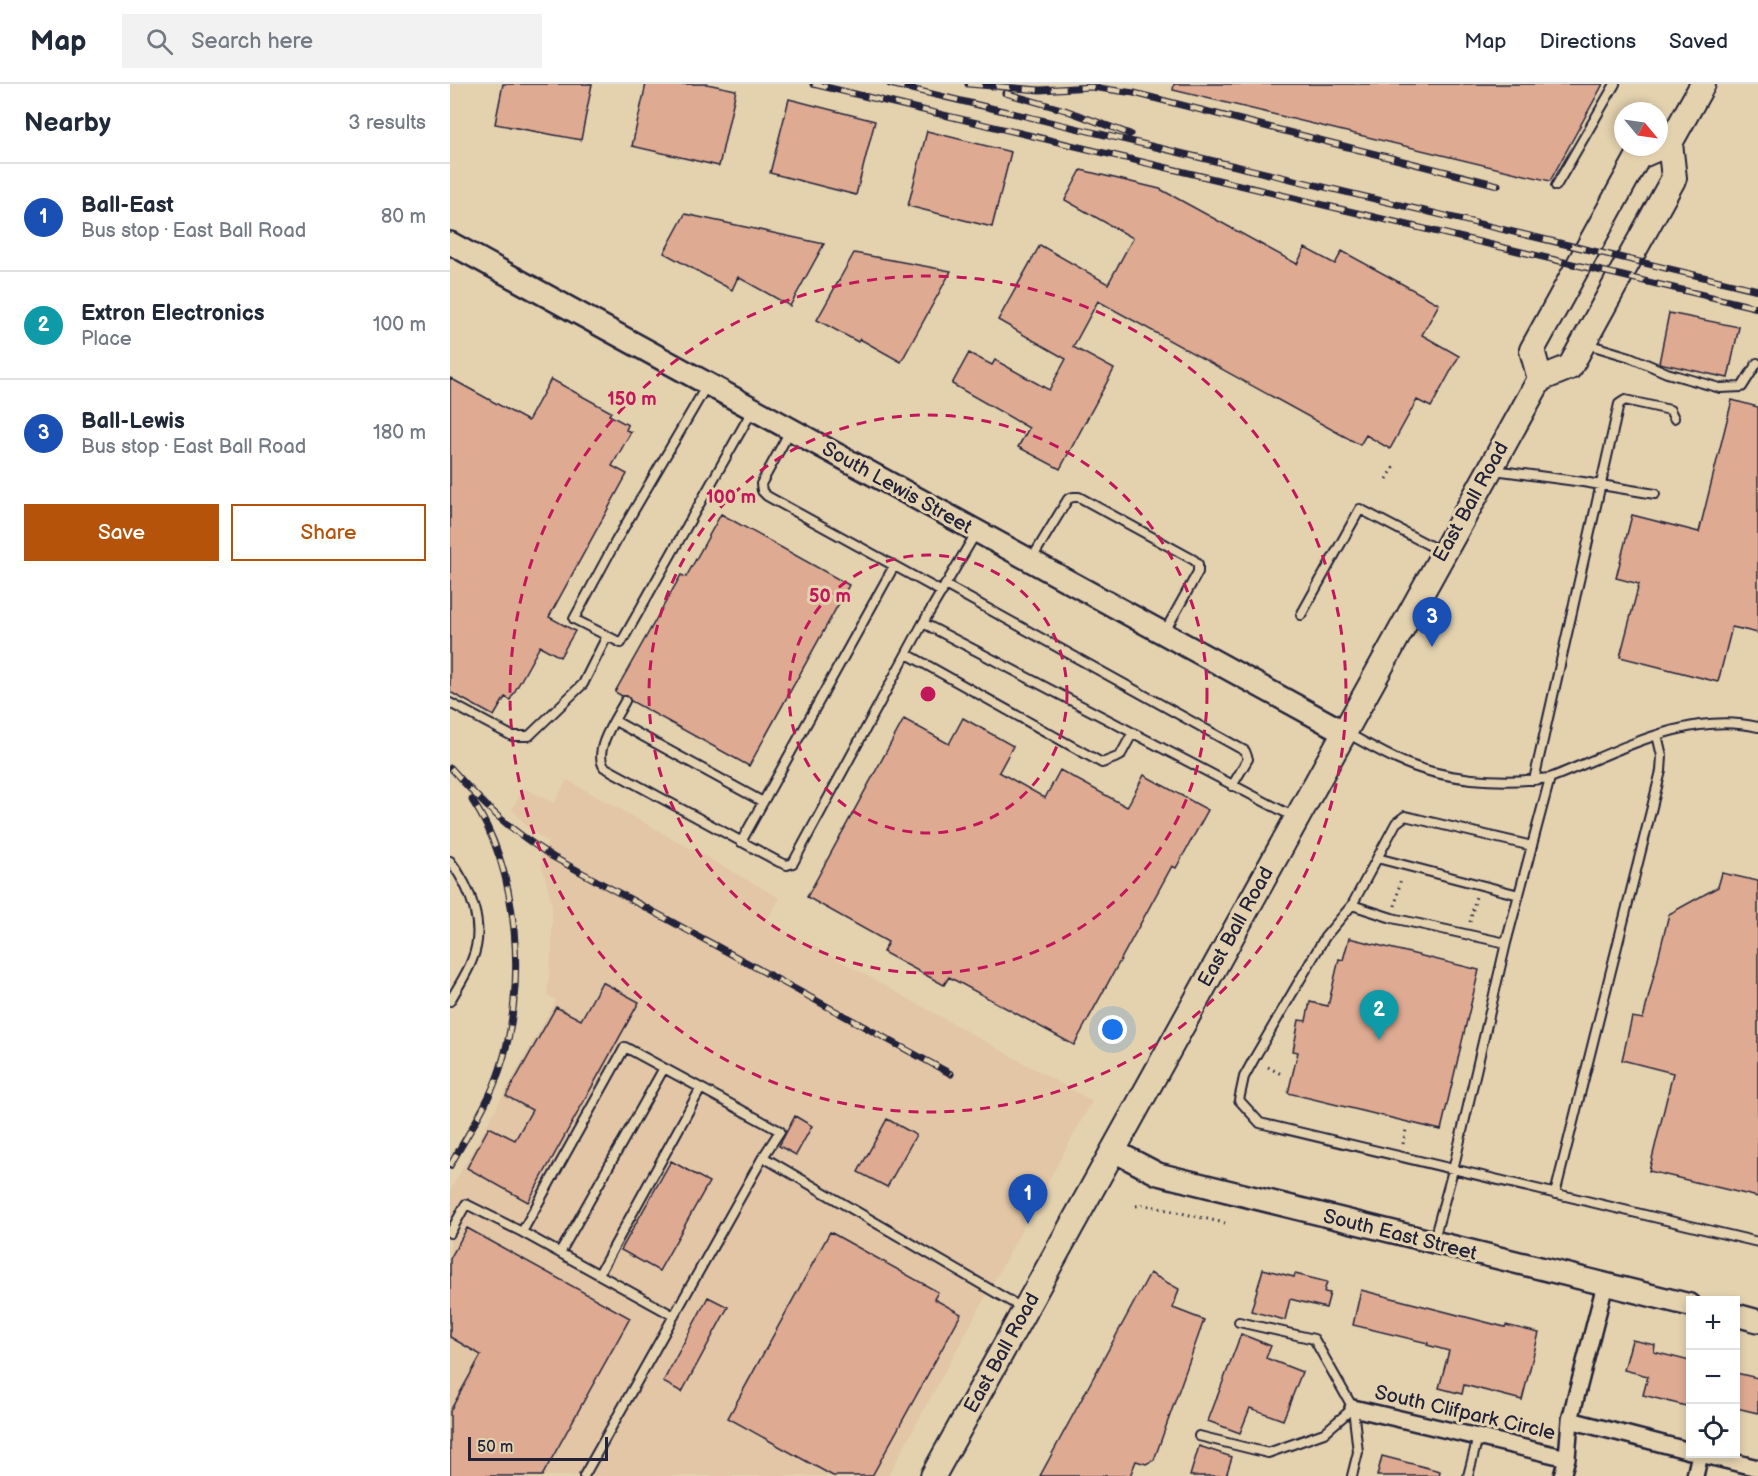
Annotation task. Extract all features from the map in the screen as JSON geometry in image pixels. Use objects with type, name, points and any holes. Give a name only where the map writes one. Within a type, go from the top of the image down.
[{"type":"main road","points":[[1670,143],[1674,177],[1570,367],[1540,379],[1532,350],[1638,158],[1670,143],[1703,84]]},
{"type":"main road","name":"South Lewis Street","points":[[450,243],[1344,732]]},
{"type":"main road","name":"East Ball Road","points":[[933,1476],[1540,379]]},
{"type":"main road","name":"South East Street","points":[[1113,1150],[1158,1174],[1686,1304]]},
{"type":"main road","points":[[1740,1317],[1758,1321]]},
{"type":"street","points":[[1562,1476],[1567,1458],[1570,1420],[1605,1285]]},
{"type":"street","name":"South Clifpark Circle","points":[[1353,1408],[1567,1458]]},
{"type":"street","name":"South Clifpark Circle","points":[[1570,1420],[1686,1450]]},
{"type":"street","points":[[1695,1476],[1699,1458]]},
{"type":"street","points":[[1717,1458],[1758,1468]]},
{"type":"lane","points":[[1556,186],[1615,84]]},
{"type":"lane","points":[[1583,343],[1630,357],[1667,373],[1720,388],[1742,387],[1757,363]]},
{"type":"lane","points":[[708,384],[616,541],[574,618],[621,643],[754,409]]},
{"type":"lane","points":[[1534,780],[1619,404],[1625,399],[1670,410],[1674,418]]},
{"type":"lane","points":[[791,429],[762,484],[762,491],[894,566],[944,588],[1245,751],[1248,759],[1232,786]]},
{"type":"lane","points":[[1490,470],[1655,494]]},
{"type":"lane","points":[[1030,561],[1068,499],[1073,496],[1079,497],[1194,560],[1198,564],[1198,572],[1163,634]]},
{"type":"lane","points":[[1302,615],[1360,509],[1444,552]]},
{"type":"lane","points":[[625,701],[602,747],[600,757],[604,767],[778,862],[787,865],[793,863],[923,623],[977,531]]},
{"type":"lane","points":[[741,842],[894,566]]},
{"type":"lane","points":[[923,623],[1296,818]]},
{"type":"lane","points":[[450,703],[512,736],[530,736],[582,684],[607,636]]},
{"type":"lane","points":[[906,654],[1102,764],[1120,756],[1132,734]]},
{"type":"lane","points":[[615,721],[763,802]]},
{"type":"lane","points":[[1344,732],[1396,759],[1425,770],[1480,780],[1534,780],[1550,778],[1657,735],[1693,726],[1742,723],[1758,727]]},
{"type":"lane","points":[[1555,1194],[1661,771],[1662,756],[1657,735]]},
{"type":"lane","points":[[1433,1243],[1453,1170],[1506,943],[1550,778]]},
{"type":"lane","points":[[1532,846],[1405,816],[1396,823],[1352,905],[1325,937],[1261,1047],[1244,1077],[1239,1100],[1260,1123],[1758,1242]]},
{"type":"lane","points":[[1377,858],[1519,895]]},
{"type":"lane","points":[[450,861],[470,894],[476,916],[478,940],[472,961],[450,1001]]},
{"type":"lane","points":[[1352,905],[1392,918],[1506,943]]},
{"type":"lane","points":[[522,1232],[625,1047],[780,1131],[584,1476]]},
{"type":"lane","points":[[560,1253],[664,1068]]},
{"type":"lane","points":[[599,1274],[701,1088]]},
{"type":"lane","points":[[764,1157],[1025,1310]]},
{"type":"lane","points":[[450,1233],[466,1204],[522,1232],[674,1316]]},
{"type":"lane","points":[[1239,1322],[1314,1339],[1353,1408],[1358,1452],[1352,1476]]},
{"type":"lane","points":[[1199,1436],[1268,1453],[1324,1433],[1353,1408]]},
{"type":"lane","points":[[1468,1476],[1478,1437]]},
{"type":"path","points":[[1386,479],[1394,467]]},
{"type":"path","points":[[1395,906],[1402,876]]},
{"type":"path","points":[[1470,923],[1477,894]]},
{"type":"path","points":[[1268,1066],[1281,1074]]},
{"type":"path","points":[[1402,1146],[1405,1129]]},
{"type":"path","points":[[1136,1206],[1146,1205],[1225,1223]]},
{"type":"shaded area","points":[[567,780],[780,898],[767,920],[1092,1101],[888,1476],[450,1476],[450,1191],[556,1000],[547,995],[552,947],[552,905],[540,857],[548,842],[527,827],[512,809],[524,788],[554,803]]},
{"type":"building","points":[[503,84],[592,84],[581,140],[495,124]]},
{"type":"building","points":[[646,84],[707,84],[736,90],[719,166],[632,146]]},
{"type":"building","points":[[1174,84],[1603,84],[1550,181],[1173,90]]},
{"type":"building","points":[[789,99],[875,121],[856,195],[770,173]]},
{"type":"building","points":[[927,131],[1011,152],[992,227],[908,206]]},
{"type":"building","points":[[1081,170],[1160,189],[1297,264],[1305,248],[1335,264],[1342,251],[1439,304],[1422,335],[1459,356],[1431,407],[1417,400],[1390,449],[1366,435],[1360,445],[1098,301],[1073,347],[1114,369],[1060,469],[1018,447],[1029,428],[952,384],[969,353],[992,365],[995,360],[1049,390],[1066,359],[998,320],[1040,245],[1108,284],[1133,238],[1065,200]]},
{"type":"building","points":[[685,214],[824,244],[790,306],[738,277],[732,290],[664,253]]},
{"type":"building","points":[[854,253],[951,271],[901,362],[860,339],[858,342],[817,320]]},
{"type":"building","points":[[1669,313],[1739,327],[1728,378],[1659,363]]},
{"type":"building","points":[[450,378],[528,421],[551,379],[611,412],[609,415],[628,425],[626,430],[631,432],[612,466],[627,474],[549,617],[575,631],[560,657],[540,646],[510,700],[505,697],[494,716],[450,692]]},
{"type":"building","points":[[1732,400],[1758,407],[1758,633],[1732,627],[1718,682],[1620,657],[1639,584],[1616,578],[1632,515],[1699,532]]},
{"type":"building","points":[[721,514],[849,585],[749,766],[631,701],[627,696],[615,692],[681,575],[686,577]]},
{"type":"building","points":[[963,718],[1013,746],[999,772],[1045,798],[1060,770],[1127,807],[1144,775],[1208,810],[1176,868],[1172,866],[1074,1045],[949,977],[944,985],[883,952],[888,942],[807,897],[904,719],[949,744]]},
{"type":"building","points":[[1722,873],[1758,881],[1758,1197],[1649,1171],[1673,1073],[1622,1060],[1632,1017],[1643,1019],[1669,914],[1718,887]]},
{"type":"building","points":[[1349,938],[1479,970],[1441,1130],[1288,1093],[1298,1052],[1293,1051],[1299,1020],[1306,1021],[1310,1002],[1328,1006],[1339,959],[1343,960]]},
{"type":"building","points":[[602,982],[639,1002],[528,1202],[467,1168],[489,1127],[515,1140],[532,1110],[506,1096],[556,1007],[581,1020]]},
{"type":"building","points":[[795,1116],[812,1126],[796,1155],[779,1146]]},
{"type":"building","points":[[887,1119],[916,1135],[887,1187],[858,1172]]},
{"type":"building","points":[[671,1161],[709,1182],[659,1271],[621,1250]]},
{"type":"building","points":[[467,1228],[630,1318],[542,1476],[450,1476],[450,1411],[481,1355],[450,1337],[450,1259]]},
{"type":"building","points":[[830,1232],[938,1292],[934,1299],[961,1314],[872,1476],[833,1476],[728,1418]]},
{"type":"building","points":[[1263,1269],[1327,1282],[1324,1292],[1330,1293],[1326,1308],[1290,1299],[1285,1320],[1251,1311]]},
{"type":"building","points":[[1150,1273],[1179,1289],[1173,1308],[1204,1320],[1154,1460],[1146,1464],[1136,1461],[1130,1476],[1040,1476]]},
{"type":"building","points":[[1361,1290],[1505,1327],[1506,1325],[1539,1333],[1522,1400],[1464,1385],[1462,1394],[1439,1388],[1449,1351],[1427,1345],[1428,1343],[1353,1325]]},
{"type":"building","points":[[708,1297],[728,1307],[682,1392],[663,1382]]},
{"type":"building","points":[[1241,1334],[1271,1346],[1266,1358],[1302,1372],[1283,1420],[1250,1408],[1240,1433],[1208,1421]]},
{"type":"building","points":[[1632,1340],[1655,1345],[1654,1352],[1686,1360],[1686,1406],[1643,1395],[1648,1376],[1624,1370]]},
{"type":"building","points":[[1740,1374],[1758,1378],[1758,1413],[1740,1409]]},
{"type":"building","points":[[1199,1446],[1232,1457],[1226,1476],[1190,1476]]},
{"type":"building","points":[[1382,1456],[1440,1471],[1439,1476],[1377,1476]]},
{"type":"railway","points":[[813,84],[1758,308]]},
{"type":"railway","points":[[890,84],[1758,290]]},
{"type":"railway","points":[[968,84],[1040,90],[1091,87],[1134,93],[1498,185]]},
{"type":"railway","points":[[1005,93],[1065,110],[1130,134]]},
{"type":"railway","points":[[451,768],[498,817],[553,857],[951,1074]]},
{"type":"railway","points":[[450,1166],[495,1082],[509,1037],[514,1003],[516,967],[509,895],[488,829],[472,800]]},
{"type":"place","name":"Ball-Lewis","points":[[1432,647]]},
{"type":"place","name":"Extron Electronics","points":[[1379,1040]]},
{"type":"place","name":"Ball-East","points":[[1028,1224]]}]
